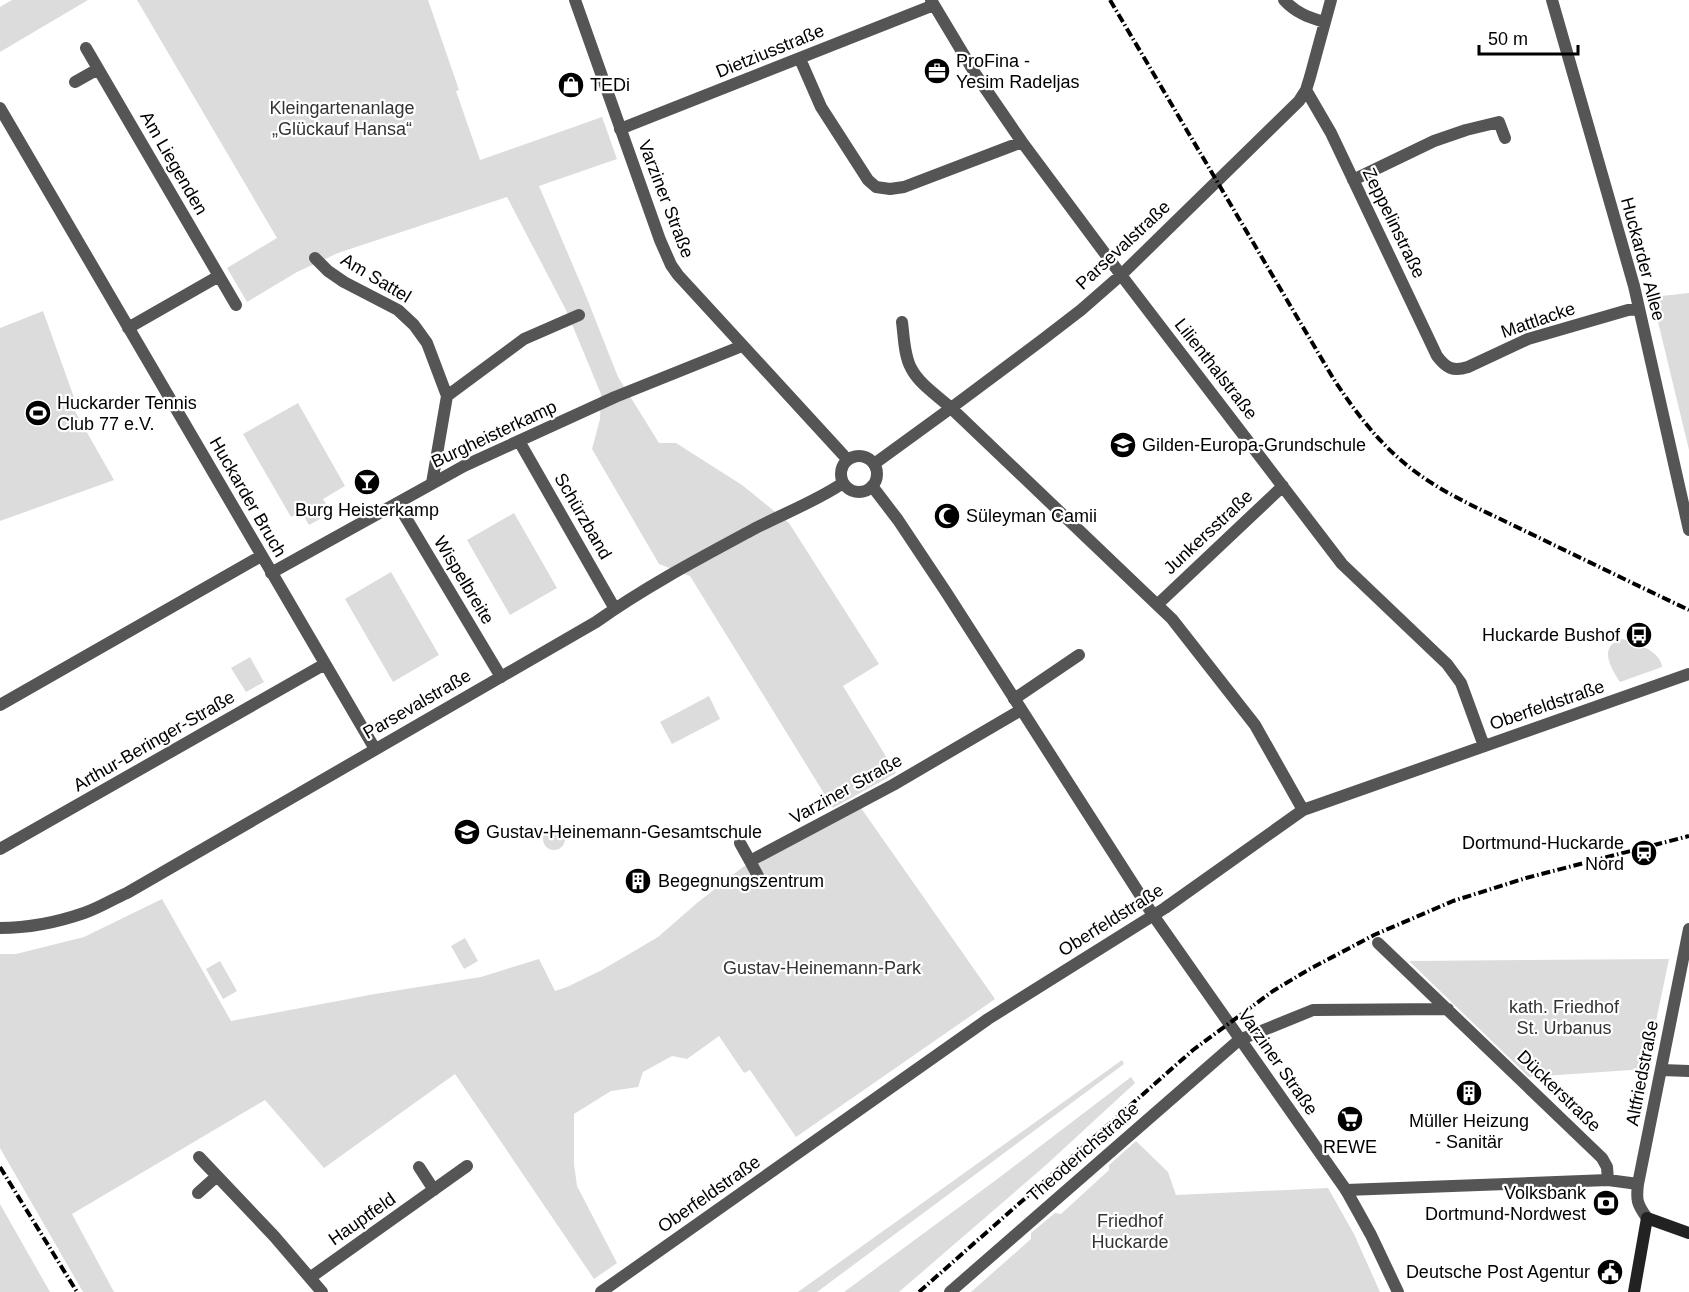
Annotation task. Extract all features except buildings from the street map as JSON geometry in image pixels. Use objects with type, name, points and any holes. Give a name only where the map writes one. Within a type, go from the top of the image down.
[{"type":"main road","points":[[1634,1292],[1647,1218],[1689,1233]]},
{"type":"street","name":"Varziner Straße","points":[[575,0],[660,240],[671,265],[742,346],[847,459]]},
{"type":"street","points":[[1284,0],[1293,10],[1324,22]]},
{"type":"street","name":"Parsevalstraße","points":[[874,464],[1081,310],[1121,275],[1299,101],[1306,90],[1331,0]]},
{"type":"street","name":"Huckarder Allee","points":[[1552,0],[1634,286],[1689,530]]},
{"type":"street","name":"Dietziusstraße","points":[[620,129],[800,59],[932,2]]},
{"type":"street","name":"Lilienthalstraße","points":[[932,2],[976,75],[1022,142],[1342,564],[1447,664],[1461,682],[1484,746]]},
{"type":"street","name":"Am Liegenden","points":[[86,48],[236,305]]},
{"type":"street","points":[[800,59],[815,95],[833,128],[862,172],[876,187],[904,188],[1022,142]]},
{"type":"street","points":[[75,82],[98,69]]},
{"type":"street","name":"Zeppelinstraße","points":[[1306,90],[1330,133],[1437,356],[1444,365],[1452,369]]},
{"type":"street","name":"Huckarder Bruch","points":[[0,108],[375,749]]},
{"type":"street","points":[[1353,180],[1434,141],[1466,130],[1499,122],[1505,138]]},
{"type":"street","name":"Am Sattel","points":[[315,258],[344,282],[387,304],[407,318],[427,343],[447,396]]},
{"type":"street","points":[[128,328],[219,276]]},
{"type":"street","name":"Mattlacke","points":[[1452,369],[1460,370],[1468,367],[1546,333],[1638,309]]},
{"type":"street","points":[[432,483],[447,396],[524,339],[579,315]]},
{"type":"street","points":[[902,322],[906,357],[911,370],[1172,619],[1255,725],[1303,810]]},
{"type":"street","name":"Burgheisterkamp","points":[[272,573],[464,466],[615,397],[742,346]]},
{"type":"street","name":"Schürzband","points":[[519,441],[615,609]]},
{"type":"street","points":[[858,455],[864,456],[874,464],[877,475],[868,490],[856,492],[843,483],[840,476],[841,469],[847,459],[858,455]]},
{"type":"street","name":"Parsevalstraße","points":[[0,928],[18,928],[52,922],[85,913],[117,898],[169,870],[752,530],[843,483]]},
{"type":"street","name":"Varziner Straße","points":[[872,486],[898,520],[1153,915],[1346,1190],[1371,1235],[1398,1292]]},
{"type":"street","name":"Junkersstraße","points":[[1158,604],[1283,486]]},
{"type":"street","name":"Wispelbreite","points":[[397,503],[501,676]]},
{"type":"street","points":[[0,705],[261,555]]},
{"type":"street","points":[[1014,699],[1079,655]]},
{"type":"street","name":"Arthur-Beringer-Straße","points":[[0,849],[325,664]]},
{"type":"street","name":"Oberfeldstraße","points":[[602,1292],[988,1019],[1153,915],[1303,810],[1689,674]]},
{"type":"street","name":"Varziner Straße","points":[[750,861],[893,785],[1022,710]]},
{"type":"street","points":[[740,843],[759,878]]},
{"type":"street","name":"Altfriedstraße","points":[[1647,1218],[1636,1199],[1638,1184],[1689,932]]},
{"type":"street","name":"Dückerstraße","points":[[1378,943],[1602,1158],[1607,1167],[1608,1180]]},
{"type":"street","points":[[1239,1040],[1313,1010],[1448,1009]]},
{"type":"street","name":"Theoderichstraße","points":[[951,1292],[1239,1040]]},
{"type":"street","points":[[1662,1070],[1689,1071]]},
{"type":"street","points":[[199,1157],[311,1277],[322,1292]]},
{"type":"street","name":"Hauptfeld","points":[[311,1277],[467,1166]]},
{"type":"street","points":[[418,1167],[434,1190]]},
{"type":"street","points":[[198,1193],[217,1176]]},
{"type":"street","points":[[1346,1190],[1608,1180],[1638,1184]]},
{"type":"green space","points":[[12,0],[88,0],[0,52],[0,7]]},
{"type":"green space","name":"Kleingartenanlage „Glückauf Hansa“","points":[[137,0],[428,0],[480,160],[602,117],[617,159],[539,186],[618,377],[659,443],[676,443],[742,485],[789,523],[879,664],[843,686],[896,773],[833,808],[690,576],[659,564],[592,449],[600,419],[601,394],[566,310],[507,197],[338,253],[297,272],[247,302],[227,268],[277,238]]},
{"type":"green space","points":[[1689,293],[1689,450],[1652,297]]},
{"type":"green space","name":"Huckarder Tennis Club 77 e.V.","points":[[43,311],[76,403],[72,406],[114,480],[0,521],[0,328]]},
{"type":"green space","points":[[298,403],[345,486],[323,499],[331,513],[309,525],[301,512],[291,517],[243,434]]},
{"type":"green space","points":[[514,513],[557,588],[510,615],[467,540]]},
{"type":"green space","points":[[391,572],[439,655],[393,682],[345,599]]},
{"type":"green space","points":[[1622,639],[1641,645],[1653,652],[1661,661],[1662,667],[1620,682],[1610,664],[1608,652],[1615,642]]},
{"type":"green space","points":[[250,657],[264,682],[246,692],[231,668]]},
{"type":"green space","points":[[709,696],[720,719],[672,744],[660,722]]},
{"type":"green space","name":"Gustav-Heinemann-Park","points":[[861,808],[995,999],[796,1137],[750,1070],[744,1073],[719,1036],[687,1059],[672,1056],[643,1072],[638,1087],[611,1091],[574,1114],[574,1164],[577,1186],[617,1263],[594,1279],[455,1074],[324,1168],[265,1100],[72,1214],[114,1292],[83,1292],[0,1148],[0,954],[16,954],[84,937],[162,899],[231,1021],[481,977],[539,959],[555,991],[602,970],[658,937],[743,867]]},
{"type":"green space","points":[[554,828],[562,831],[565,839],[562,847],[554,850],[546,847],[543,839],[546,831]]},
{"type":"green space","points":[[465,938],[478,961],[464,969],[451,946]]},
{"type":"green space","name":"kath. Friedhof St. Urbanus","points":[[1669,959],[1646,1069],[1529,1077],[1409,961]]},
{"type":"green space","points":[[220,961],[237,991],[223,999],[206,969]]},
{"type":"green space","points":[[1122,1060],[1124,1064],[817,1292],[798,1292]]},
{"type":"green space","points":[[1131,1077],[1135,1083],[1046,1165],[899,1292],[844,1292],[996,1180]]},
{"type":"green space","name":"Friedhof Huckarde","points":[[1136,1141],[1168,1172],[1176,1195],[1328,1188],[1354,1234],[1380,1292],[971,1292],[1031,1239],[1031,1233],[1055,1213],[1061,1214],[1109,1170],[1109,1165]]},
{"type":"green space","points":[[0,1204],[50,1292],[0,1292]]},
{"type":"railway","points":[[1110,0],[1333,378],[1379,439],[1413,470],[1453,496],[1689,610]]},
{"type":"railway","points":[[919,1292],[1193,1050],[1273,991],[1308,970],[1374,935],[1453,901],[1526,878],[1689,836]]},
{"type":"railway","points":[[0,1167],[77,1292]]},
{"type":"place","name":"ProFina - Yesim Radeljas","points":[[937,71]]},
{"type":"place","name":"TEDi","points":[[571,85]]},
{"type":"place","name":"Huckarder Tennis Club 77 e.V.","points":[[38,413]]},
{"type":"place","name":"Gilden-Europa-Grundschule","points":[[1123,445]]},
{"type":"place","name":"Burg Heisterkamp","points":[[367,482]]},
{"type":"place","name":"Süleyman Camii","points":[[947,516]]},
{"type":"place","name":"Huckarde Bushof","points":[[1639,635]]},
{"type":"place","name":"Gustav-Heinemann-Gesamtschule","points":[[467,832]]},
{"type":"place","name":"Dortmund-Huckarde Nord","points":[[1644,853]]},
{"type":"place","name":"Begegnungszentrum","points":[[638,881]]},
{"type":"place","name":"Müller Heizung - Sanitär","points":[[1469,1093]]},
{"type":"place","name":"REWE","points":[[1350,1119]]},
{"type":"place","name":"Volksbank Dortmund-Nordwest","points":[[1606,1203]]},
{"type":"place","name":"Deutsche Post Agentur","points":[[1610,1272]]}]
